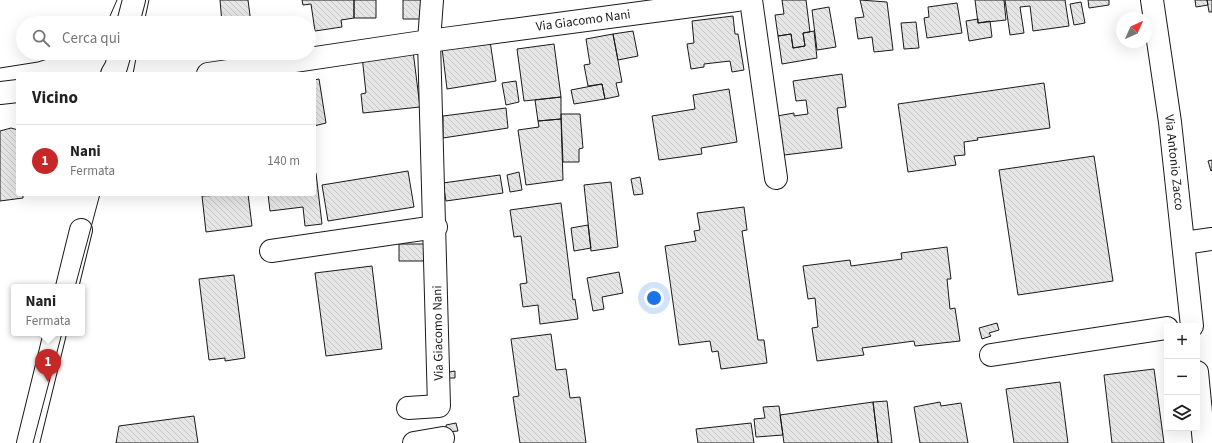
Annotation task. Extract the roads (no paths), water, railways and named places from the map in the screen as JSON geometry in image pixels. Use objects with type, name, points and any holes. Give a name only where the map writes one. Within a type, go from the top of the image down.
[{"type":"street","points":[[130,16],[134,0]]},
{"type":"street","name":"Via Giacomo Nani","points":[[408,408],[439,406],[436,227],[429,41],[432,0]]},
{"type":"street","name":"Via Giacomo Nani","points":[[316,58],[429,41],[736,0]]},
{"type":"street","points":[[751,0],[776,178]]},
{"type":"street","name":"Via Antonio Zacco","points":[[1152,0],[1170,122],[1184,243],[1189,323]]},
{"type":"street","points":[[113,72],[118,60]]},
{"type":"street","name":"Via Giacomo Nani","points":[[221,72],[302,60]]},
{"type":"street","points":[[0,93],[16,91]]},
{"type":"street","points":[[272,251],[436,227]]},
{"type":"street","points":[[67,284],[81,230]]},
{"type":"street","points":[[1184,243],[1212,239]]},
{"type":"street","points":[[991,355],[1164,328]]},
{"type":"street","points":[[28,443],[54,336]]},
{"type":"street","points":[[1200,382],[1206,401],[1204,443]]},
{"type":"street","points":[[414,443],[443,438]]},
{"type":"tram line","points":[[110,16],[117,0]]},
{"type":"tram line","points":[[146,16],[149,0]]},
{"type":"tram line","points":[[0,68],[44,60]]},
{"type":"tram line","points":[[133,72],[136,60]]},
{"type":"tram line","points":[[76,284],[99,196]]},
{"type":"tram line","points":[[33,443],[61,336]]},
{"type":"place","name":"Nani","points":[[48,382]]}]
